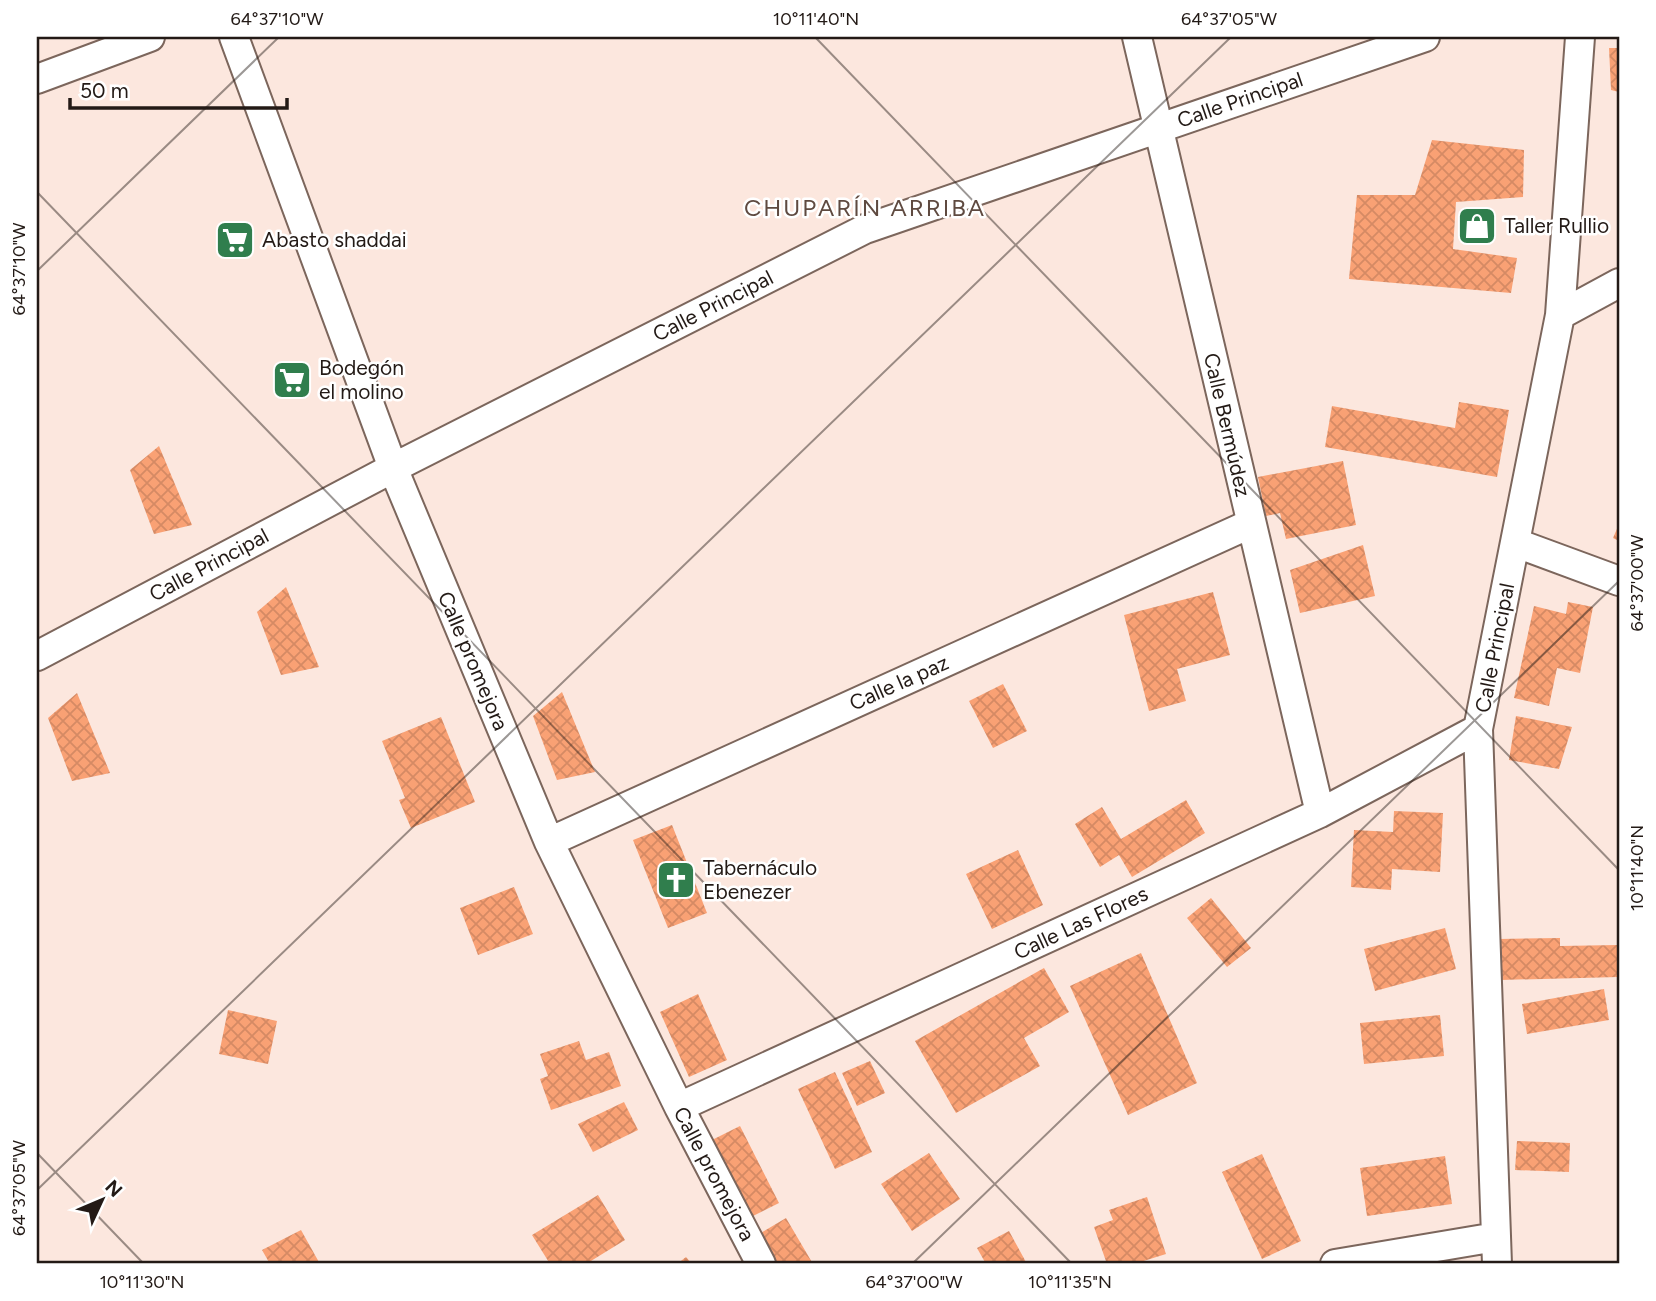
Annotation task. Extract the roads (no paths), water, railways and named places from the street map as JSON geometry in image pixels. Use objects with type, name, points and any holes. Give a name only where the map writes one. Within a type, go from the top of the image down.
[{"type":"street","points":[[37,79],[150,37]]},
{"type":"street","name":"Calle promejora","points":[[234,37],[393,468],[549,842],[678,1107],[761,1264]]},
{"type":"street","name":"Calle Bermúdez","points":[[1137,37],[1320,813]]},
{"type":"street","name":"Calle Principal","points":[[1497,1250],[1478,729],[1560,315],[1580,37]]},
{"type":"street","name":"Calle Principal","points":[[37,656],[393,468],[865,229],[1411,39]]},
{"type":"street","points":[[1560,315],[1619,284]]},
{"type":"street","name":"Calle la paz","points":[[549,842],[1250,524]]},
{"type":"street","points":[[1516,543],[1619,581]]},
{"type":"street","name":"Calle Las Flores","points":[[678,1107],[1320,813],[1478,729]]},
{"type":"street","points":[[1335,1264],[1497,1250]]},
{"type":"place","name":"Taller Rullio","points":[[1477,226]]},
{"type":"place","name":"Abasto shaddai","points":[[235,240]]},
{"type":"place","name":"Bodegón el molino","points":[[292,380]]},
{"type":"place","name":"Tabernáculo Ebenezer","points":[[676,880]]},
{"type":"district","name":"CHUPARÍN ARRIBA","points":[[865,208]]}]
